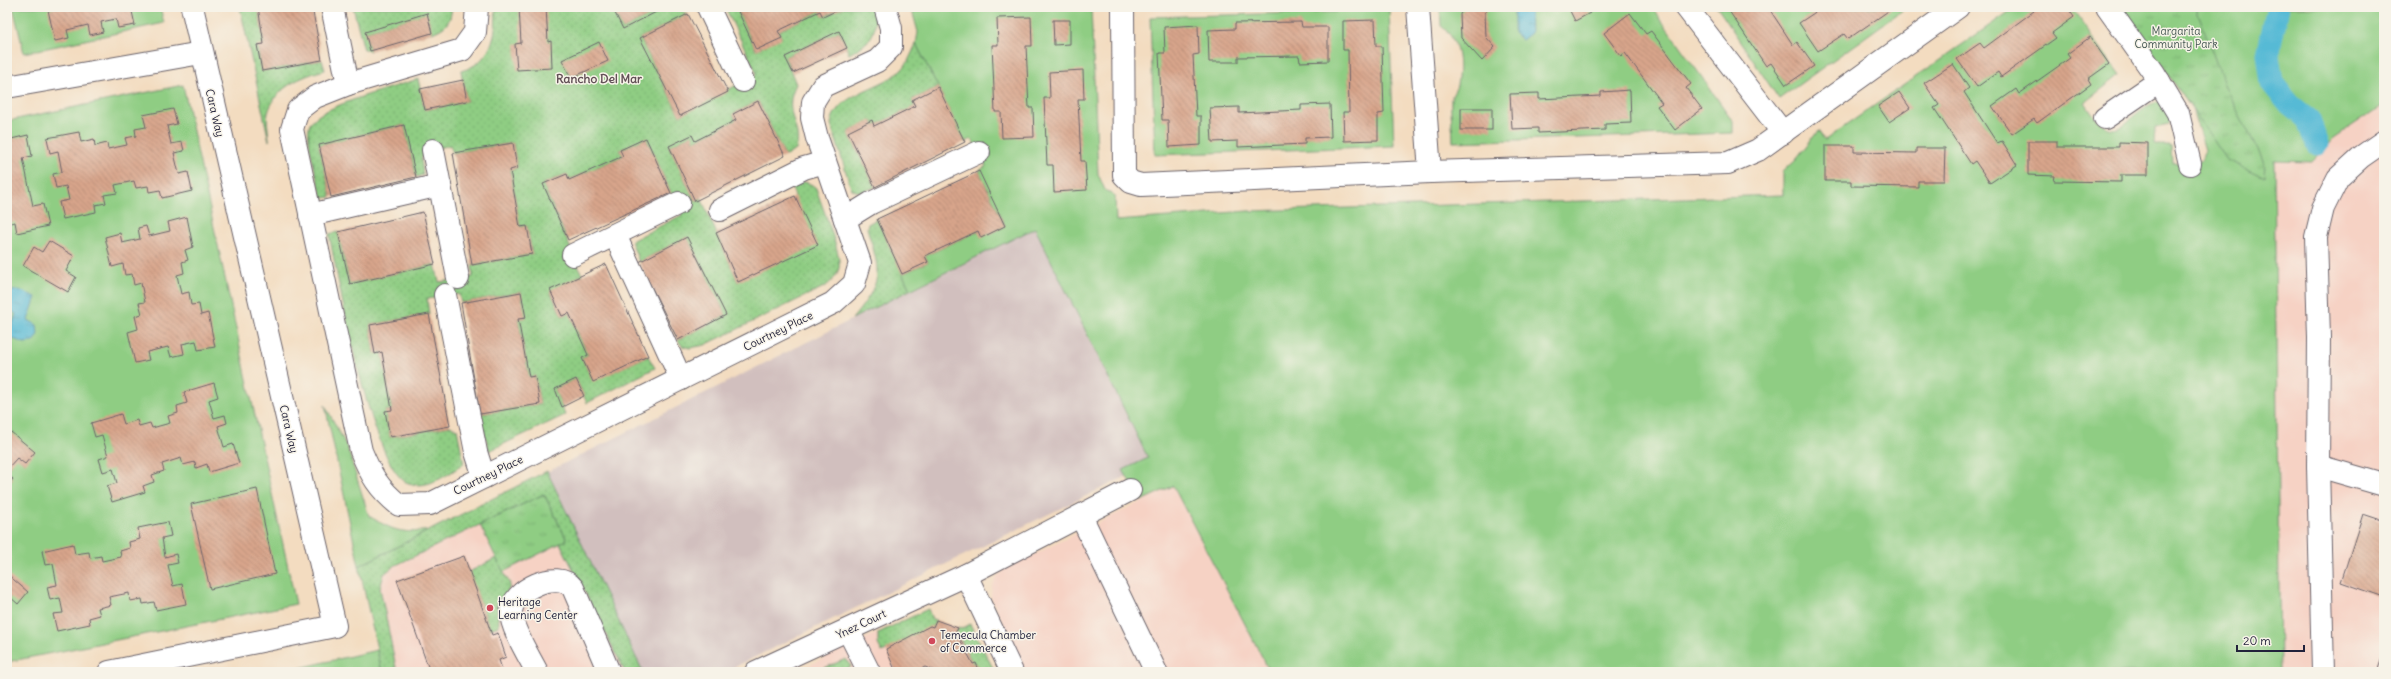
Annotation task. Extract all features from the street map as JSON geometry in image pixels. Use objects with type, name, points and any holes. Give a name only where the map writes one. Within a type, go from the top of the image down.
[{"type":"street","name":"Cara Way","points":[[109,672],[335,626],[201,53],[192,7]]},
{"type":"street","points":[[332,7],[348,84]]},
{"type":"street","points":[[440,185],[310,215],[292,129],[298,110],[315,97],[348,84],[462,50],[475,32],[477,7]]},
{"type":"street","points":[[708,7],[743,81]]},
{"type":"street","name":"Courtney Place","points":[[310,215],[361,451],[372,478],[385,494],[399,505],[430,504],[833,303],[854,284],[860,263],[825,162],[812,118],[813,102],[823,86],[877,61],[891,47],[891,28],[885,7]]},
{"type":"street","points":[[1122,7],[1124,175],[1131,182],[1141,185],[1430,172],[1728,163],[1758,150],[1958,7]]},
{"type":"street","points":[[1418,7],[1430,172]]},
{"type":"street","points":[[1686,7],[1783,133]]},
{"type":"street","points":[[2107,7],[2159,81],[2178,113],[2190,164]]},
{"type":"street","points":[[7,87],[201,53]]},
{"type":"street","points":[[2105,118],[2159,81]]},
{"type":"street","points":[[2323,672],[2318,466],[2319,337],[2316,237],[2318,223],[2338,178],[2361,157],[2384,141]]},
{"type":"street","points":[[434,150],[458,278]]},
{"type":"street","points":[[845,219],[871,203],[979,152]]},
{"type":"street","points":[[720,210],[807,167],[825,162]]},
{"type":"street","points":[[573,255],[679,203]]},
{"type":"street","points":[[615,235],[680,379]]},
{"type":"street","points":[[445,295],[476,452],[484,477]]},
{"type":"street","points":[[2318,466],[2384,485]]},
{"type":"street","name":"Ynez Court","points":[[756,672],[789,665],[848,630],[966,575],[1130,490]]},
{"type":"street","points":[[1081,516],[1156,672]]},
{"type":"street","points":[[966,575],[1012,672]]},
{"type":"street","points":[[537,672],[513,621],[512,608],[520,595],[545,581],[555,580],[570,584],[573,588],[609,672]]},
{"type":"street","points":[[848,630],[869,672]]},
{"type":"shaded area","points":[[2384,104],[2384,672],[2280,672],[2274,161],[2311,162],[2334,138]]},
{"type":"shaded area","points":[[1035,228],[1148,459],[1123,470],[1127,476],[724,672],[643,672],[547,472]]},
{"type":"shaded area","name":"Heritage Learning Center","points":[[547,471],[643,672],[282,672],[377,650],[359,566]]},
{"type":"shaded area","points":[[1173,486],[1270,672],[1026,672],[991,597],[992,587],[997,577],[1005,569]]},
{"type":"shaded area","points":[[928,609],[932,619],[961,629],[970,624],[995,672],[795,672]]},
{"type":"green space","points":[[13,7],[160,7],[164,23],[24,53]]},
{"type":"green space","points":[[240,7],[258,7],[264,44],[257,46],[262,71],[322,60],[325,70],[299,79],[290,84],[277,96],[267,116],[269,141]]},
{"type":"green space","points":[[353,7],[452,7],[447,24],[441,29],[432,33],[426,14],[365,32],[370,51],[364,50]]},
{"type":"green space","points":[[495,7],[612,7],[623,29],[666,7],[675,7],[688,14],[640,38],[680,116],[757,74],[725,7],[736,7],[756,50],[781,37],[778,31],[820,11],[823,17],[844,7],[872,7],[875,24],[872,36],[857,50],[849,54],[839,31],[785,57],[796,84],[792,94],[791,111],[797,133],[796,150],[785,156],[758,101],[733,114],[736,120],[695,141],[692,135],[669,146],[695,201],[701,198],[738,282],[795,196],[791,186],[801,182],[810,184],[816,188],[834,241],[839,261],[839,268],[834,278],[826,286],[705,345],[690,348],[682,346],[678,340],[726,315],[687,237],[639,262],[631,241],[682,215],[679,203],[671,193],[646,138],[620,150],[623,156],[569,180],[566,174],[543,184],[582,275],[550,291],[562,316],[569,313],[588,355],[582,358],[593,381],[648,356],[655,368],[587,403],[576,379],[555,389],[565,415],[489,451],[480,414],[540,404],[535,376],[529,377],[518,319],[525,318],[521,292],[461,303],[459,294],[427,299],[429,314],[370,325],[375,353],[382,352],[392,410],[385,411],[390,437],[450,426],[457,429],[464,464],[444,477],[429,483],[414,485],[406,482],[393,468],[380,442],[358,368],[329,234],[338,232],[350,284],[435,264],[439,282],[473,277],[472,265],[532,254],[527,226],[520,227],[510,170],[517,168],[513,143],[453,153],[450,145],[424,152],[421,159],[423,175],[416,177],[404,125],[319,145],[331,197],[322,198],[310,150],[310,124],[316,117],[342,104],[418,79],[425,110],[467,101],[461,71],[471,67],[486,54],[493,37],[495,27]]},
{"type":"green space","points":[[911,7],[1091,7],[1098,174],[1105,190],[1115,196],[1116,221],[1248,211],[1783,195],[1783,171],[1796,159],[1818,131],[1825,140],[2016,7],[2071,7],[2120,75],[2085,102],[2097,119],[2107,127],[2115,129],[2123,125],[2148,106],[2160,102],[2171,118],[2169,124],[2155,127],[2154,145],[2171,145],[2172,164],[2201,161],[2205,150],[2192,109],[2122,7],[2384,7],[2384,104],[2334,138],[2311,162],[2274,161],[2280,672],[1270,672],[1173,486],[1141,501],[1123,470],[1148,458],[1035,228],[910,290],[902,274],[928,262],[925,256],[978,231],[982,237],[1005,226],[979,171],[986,166],[972,139],[965,142],[916,44],[918,32]]},
{"type":"green space","points":[[1336,7],[1389,7],[1394,146],[1155,155],[1150,17],[1336,12]]},
{"type":"green space","points":[[1440,7],[1652,7],[1733,121],[1733,133],[1453,142],[1451,99],[1457,85],[1459,68],[1457,52],[1452,38],[1441,26]]},
{"type":"green space","points":[[1717,7],[1907,7],[1779,99]]},
{"type":"green space","name":"Margarita Community Park","points":[[2122,7],[2196,7],[2225,87],[2265,164],[2264,177],[2227,160]]},
{"type":"green space","points":[[916,44],[938,87],[912,100],[915,106],[874,126],[872,121],[848,132],[875,187],[860,192],[854,190],[851,188],[831,124],[834,114],[840,106],[849,99],[890,79],[901,70]]},
{"type":"green space","points":[[183,85],[296,604],[7,662],[7,121]]},
{"type":"green space","points":[[877,219],[910,290],[852,319],[870,295],[877,276],[875,256],[867,228],[868,224]]},
{"type":"green space","points":[[325,405],[347,447],[369,516],[398,530],[412,532],[430,530],[359,566]]},
{"type":"green space","points":[[547,471],[643,672],[625,672],[560,543],[567,540],[544,494],[394,566],[384,574],[380,588],[397,672],[382,672],[359,566]]},
{"type":"green space","points":[[544,494],[567,540],[503,572],[480,525]]},
{"type":"green space","points":[[496,558],[510,584],[509,589],[501,600],[498,608],[499,626],[490,629],[469,572]]},
{"type":"green space","points":[[928,609],[932,619],[936,620],[933,627],[882,652],[878,644],[878,633]]},
{"type":"green space","points":[[970,624],[995,672],[980,672],[976,663],[973,664],[956,632],[958,628],[962,629]]},
{"type":"green space","points":[[377,650],[382,672],[282,672]]},
{"type":"green space","points":[[846,659],[852,666],[844,670],[845,672],[814,672]]},
{"type":"water","points":[[1517,7],[1530,7],[1531,33],[1522,40],[1514,33],[1514,10]]},
{"type":"water","points":[[19,290],[36,297],[28,320],[37,325],[38,334],[33,342],[24,343],[8,337],[16,314],[7,308],[7,296],[12,291]]},
{"type":"building","points":[[57,7],[131,7],[135,25],[118,28],[116,19],[101,22],[103,32],[90,35],[88,25],[67,30],[69,38],[55,41],[48,10]]},
{"type":"building","points":[[258,7],[312,7],[322,60],[262,71],[257,45],[264,44]]},
{"type":"building","points":[[519,7],[546,7],[548,42],[551,41],[552,68],[517,70],[515,44],[521,43]]},
{"type":"building","points":[[612,7],[666,7],[623,29]]},
{"type":"building","points":[[736,7],[844,7],[823,17],[820,11],[778,31],[782,38],[756,50]]},
{"type":"building","points":[[1465,7],[1489,7],[1485,13],[1486,37],[1495,47],[1482,61],[1461,38],[1460,14]]},
{"type":"building","points":[[1568,7],[1587,7],[1590,13],[1575,21]]},
{"type":"building","points":[[1734,7],[1768,7],[1793,45],[1797,42],[1814,66],[1786,85],[1771,63],[1766,66],[1729,11]]},
{"type":"building","points":[[1823,7],[1831,9],[1894,7],[1848,39],[1844,34],[1818,51],[1799,23]]},
{"type":"building","points":[[2031,7],[2067,7],[2074,17],[2052,33],[2056,38],[2001,77],[1998,72],[1977,87],[1957,59],[1980,43],[1984,48],[2034,11]]},
{"type":"building","points":[[427,13],[432,33],[370,51],[365,32]]},
{"type":"building","points":[[1630,13],[1646,34],[1651,31],[1691,84],[1686,88],[1702,109],[1675,130],[1657,106],[1662,103],[1625,53],[1621,56],[1604,33]]},
{"type":"building","points":[[688,14],[728,92],[680,116],[640,38]]},
{"type":"building","points":[[1031,17],[1032,46],[1026,46],[1029,108],[1033,108],[1034,137],[1002,138],[1001,112],[995,112],[992,45],[998,45],[997,18]]},
{"type":"building","points":[[1053,20],[1070,20],[1070,44],[1054,45]]},
{"type":"building","points":[[1375,20],[1376,46],[1382,46],[1384,113],[1378,114],[1378,140],[1344,141],[1343,112],[1349,112],[1348,50],[1343,50],[1343,21]]},
{"type":"building","points":[[1301,22],[1302,27],[1328,27],[1328,61],[1300,62],[1299,56],[1238,57],[1238,62],[1209,62],[1208,30],[1235,29],[1235,23]]},
{"type":"building","points":[[1198,25],[1199,54],[1193,55],[1196,116],[1201,116],[1201,145],[1169,147],[1168,120],[1162,120],[1159,53],[1165,53],[1164,27]]},
{"type":"building","points":[[839,31],[847,48],[793,73],[785,57]]},
{"type":"building","points":[[2090,37],[2109,64],[2088,79],[2091,84],[2037,123],[2034,119],[2012,134],[1992,106],[2016,89],[2019,94],[2070,58],[2067,54]]},
{"type":"building","points":[[599,42],[608,61],[571,78],[562,60]]},
{"type":"building","points":[[1953,64],[1969,88],[1964,92],[1997,143],[2002,141],[2017,165],[1990,183],[1975,161],[1971,164],[1934,108],[1939,105],[1924,83]]},
{"type":"building","points":[[1083,70],[1084,99],[1078,99],[1081,161],[1085,161],[1087,190],[1054,192],[1053,165],[1047,165],[1044,98],[1050,98],[1049,72]]},
{"type":"building","points":[[463,80],[467,101],[425,110],[420,89]]},
{"type":"building","points":[[938,87],[965,142],[875,187],[848,132],[872,120],[874,126],[915,106],[912,100]]},
{"type":"building","points":[[1630,90],[1631,123],[1605,124],[1605,130],[1538,133],[1538,128],[1512,129],[1510,94],[1539,93],[1539,99],[1601,96],[1601,92]]},
{"type":"building","points":[[1899,92],[1910,108],[1889,122],[1878,106]]},
{"type":"building","points":[[758,101],[785,156],[695,201],[669,146],[692,135],[695,141],[736,120],[733,114]]},
{"type":"building","points":[[1330,104],[1331,137],[1305,138],[1305,144],[1238,147],[1238,141],[1212,142],[1210,108],[1239,107],[1239,113],[1301,110],[1301,105]]},
{"type":"building","points":[[1461,108],[1492,108],[1492,130],[1461,130]]},
{"type":"building","points":[[173,109],[177,124],[167,126],[171,144],[182,142],[184,151],[174,153],[179,174],[188,172],[192,191],[162,198],[160,190],[149,192],[148,186],[136,188],[134,181],[115,185],[117,193],[104,195],[106,203],[95,205],[96,212],[63,219],[59,202],[69,200],[66,186],[56,188],[53,174],[62,172],[58,151],[50,153],[47,138],[79,132],[81,142],[94,139],[95,146],[107,143],[108,149],[127,145],[125,138],[136,136],[135,129],[146,127],[143,115]]},
{"type":"building","points":[[404,125],[416,177],[331,197],[319,145]]},
{"type":"building","points":[[28,135],[32,156],[23,158],[33,206],[43,204],[48,226],[17,233],[15,222],[7,224],[7,140]]},
{"type":"building","points":[[646,138],[671,193],[568,240],[543,184],[567,174],[569,180],[623,156],[620,150]]},
{"type":"building","points":[[2028,141],[2057,141],[2057,147],[2119,147],[2119,142],[2148,143],[2148,175],[2121,175],[2121,182],[2054,181],[2055,176],[2028,175]]},
{"type":"building","points":[[513,143],[517,168],[510,170],[520,227],[527,226],[532,254],[472,265],[453,153]]},
{"type":"building","points":[[1825,146],[1854,146],[1854,152],[1916,153],[1916,148],[1945,148],[1944,181],[1918,181],[1918,187],[1851,186],[1851,181],[1825,181]]},
{"type":"building","points":[[979,171],[1005,226],[981,238],[978,231],[925,256],[928,262],[902,274],[877,219]]},
{"type":"building","points":[[795,196],[818,245],[738,282],[716,233]]},
{"type":"building","points":[[423,212],[435,264],[350,284],[338,232]]},
{"type":"building","points":[[187,217],[193,247],[185,250],[188,260],[182,262],[184,273],[177,275],[181,294],[189,292],[191,305],[199,304],[201,315],[208,313],[215,347],[198,350],[196,341],[182,344],[184,354],[171,357],[168,347],[147,352],[149,360],[135,363],[128,332],[138,329],[135,316],[142,314],[139,303],[145,302],[141,283],[134,285],[132,274],[125,275],[123,264],[112,267],[105,237],[120,233],[122,243],[140,239],[138,228],[146,226],[149,236],[170,231],[168,222]]},
{"type":"building","points":[[687,237],[726,315],[678,340],[639,262]]},
{"type":"building","points":[[49,241],[74,256],[66,271],[76,277],[68,292],[23,266],[34,247],[42,252]]},
{"type":"building","points":[[606,264],[648,356],[593,382],[582,358],[588,355],[569,313],[562,316],[550,290]]},
{"type":"building","points":[[521,292],[526,318],[518,319],[529,377],[535,376],[540,404],[480,414],[461,303]]},
{"type":"building","points":[[429,314],[450,426],[390,437],[385,411],[392,410],[382,352],[375,354],[370,325]]},
{"type":"building","points":[[576,379],[584,396],[562,407],[555,389]]},
{"type":"building","points":[[214,383],[218,397],[209,400],[214,418],[225,415],[227,423],[218,426],[224,447],[233,444],[239,463],[209,472],[207,464],[196,468],[195,462],[183,465],[181,458],[162,464],[164,471],[152,475],[154,482],[143,486],[145,492],[112,502],[107,486],[117,483],[113,469],[103,472],[99,459],[108,456],[102,435],[95,437],[91,423],[121,414],[124,424],[137,420],[139,426],[150,423],[152,428],[170,423],[168,416],[178,413],[177,406],[187,403],[184,392]]},
{"type":"building","points":[[11,432],[35,452],[25,464],[17,458],[7,469],[7,437]]},
{"type":"building","points":[[7,473],[13,479],[7,486]]},
{"type":"building","points":[[257,489],[275,574],[210,589],[191,504]]},
{"type":"building","points":[[2363,514],[2384,521],[2384,597],[2341,582]]},
{"type":"building","points":[[168,522],[171,536],[162,538],[165,557],[176,554],[178,563],[168,565],[173,586],[182,584],[186,604],[156,610],[154,602],[143,604],[142,599],[130,601],[129,593],[109,597],[111,605],[98,608],[100,615],[89,618],[90,624],[57,631],[53,614],[63,613],[60,598],[50,600],[47,587],[57,585],[53,564],[45,565],[42,551],[73,544],[75,554],[89,552],[90,558],[101,556],[102,561],[121,557],[120,551],[130,548],[129,542],[140,539],[138,528]]},
{"type":"building","points":[[464,556],[492,635],[498,633],[506,657],[499,660],[503,672],[430,672],[397,580]]},
{"type":"building","points":[[7,574],[28,592],[18,604],[10,597],[7,601]]},
{"type":"building","name":"Temecula Chamber of Commerce","points":[[936,620],[958,628],[956,632],[973,664],[976,663],[980,672],[938,672],[925,667],[915,672],[896,672],[886,649],[930,626],[933,627]]},
{"type":"building","points":[[2384,652],[2384,672],[2377,672]]},
{"type":"waterway","points":[[2278,7],[2268,54],[2272,83],[2290,105],[2309,120],[2317,144]]},
{"type":"place","name":"Heritage Learning Center","points":[[490,608]]},
{"type":"place","name":"Temecula Chamber of Commerce","points":[[932,641]]},
{"type":"district","name":"Rancho Del Mar","points":[[599,79]]}]
